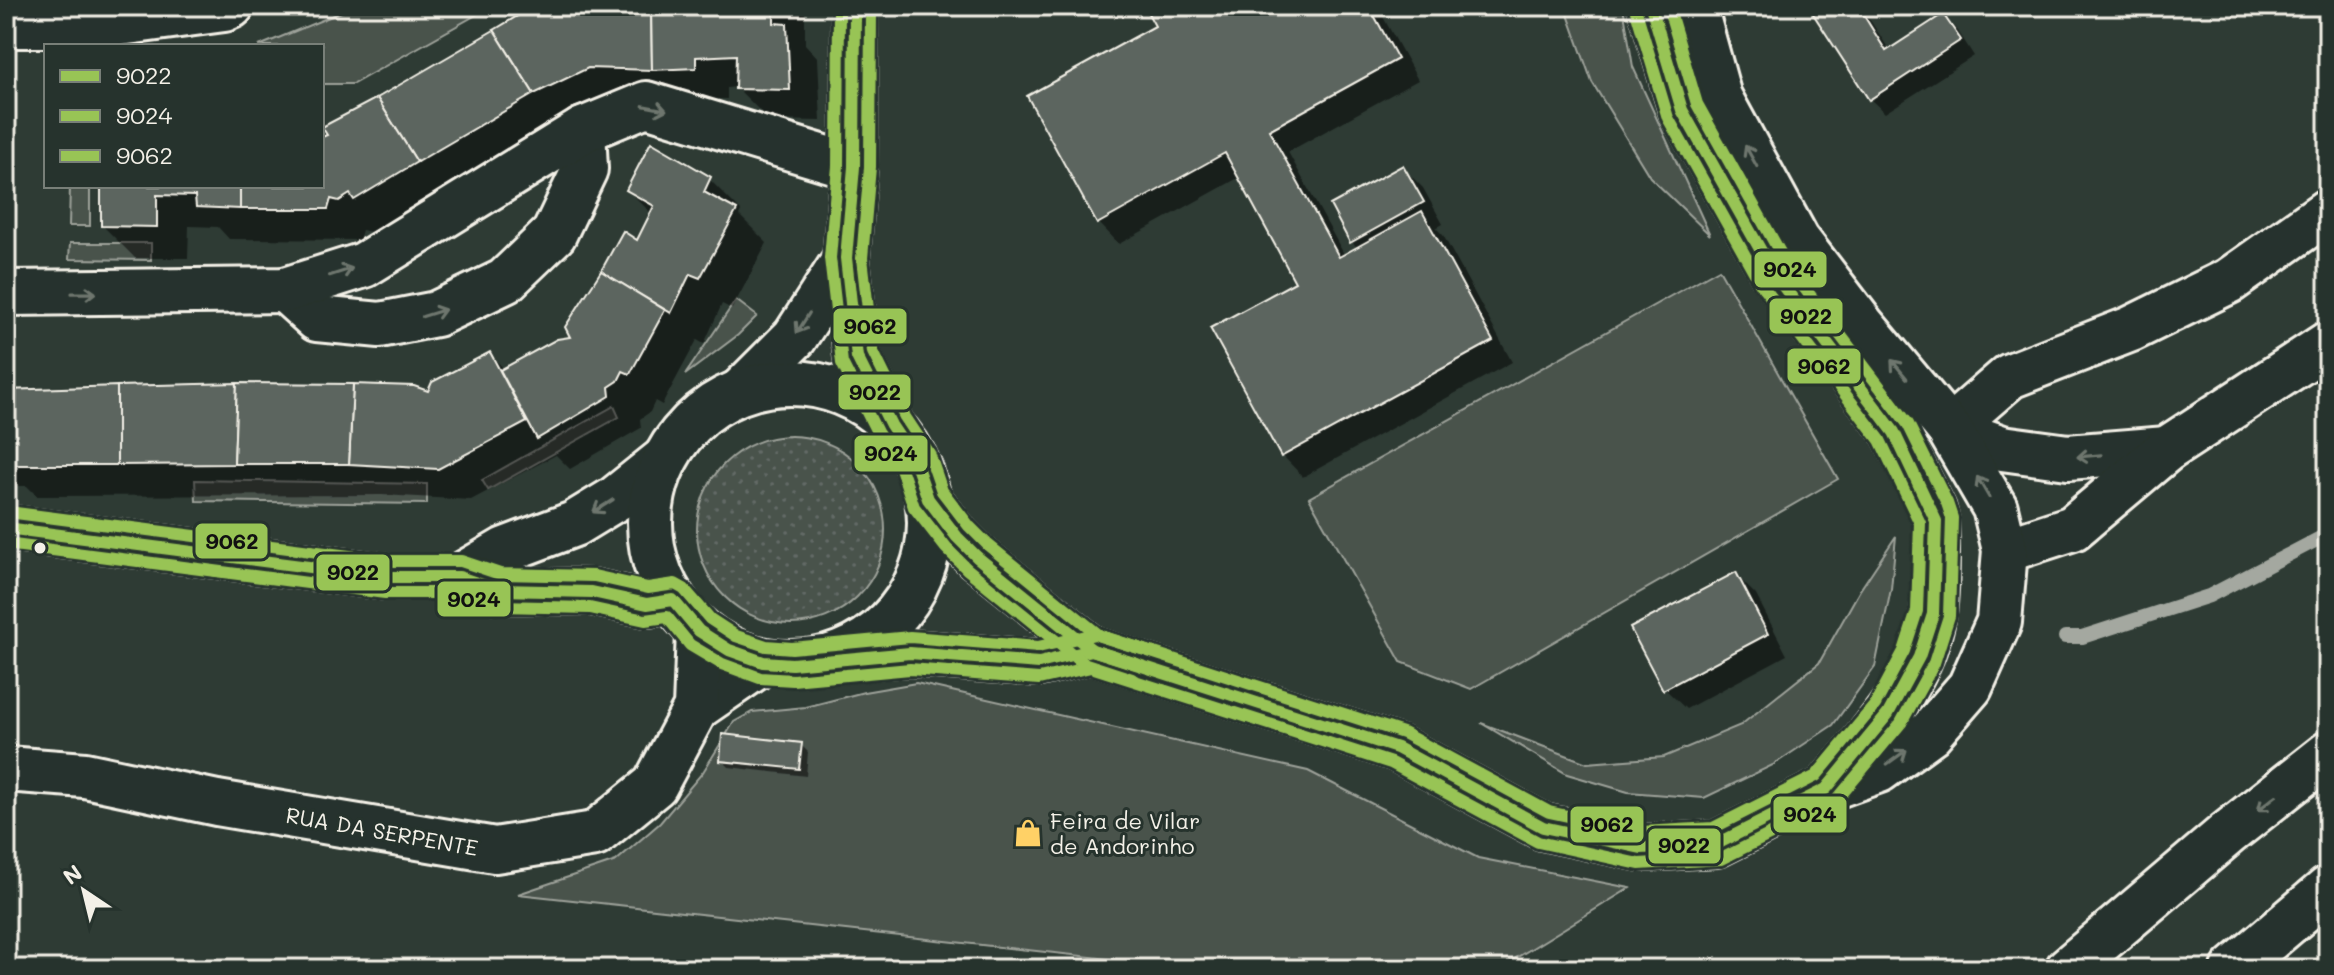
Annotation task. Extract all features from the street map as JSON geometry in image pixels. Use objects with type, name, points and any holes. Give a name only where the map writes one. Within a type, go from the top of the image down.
[{"type":"main road","points":[[6,25],[105,25],[231,6]]},
{"type":"main road","points":[[821,660],[860,645],[894,618],[917,582],[929,541],[928,499],[915,461],[891,425],[857,357],[846,258],[854,167],[855,6]]},
{"type":"main road","points":[[1651,6],[1682,110],[1774,274],[1894,432],[1936,521],[1933,614],[1919,657],[1888,714],[1826,789]]},
{"type":"main road","points":[[928,499],[977,557],[1092,650],[1397,748],[1543,827],[1641,848],[1717,844],[1826,789],[1879,770],[1930,733],[1970,687],[1999,622],[2005,550],[1995,508],[1949,429],[1862,325],[1797,240],[1719,97],[1694,6]]},
{"type":"main road","points":[[6,293],[285,290],[364,265],[583,130],[646,104],[854,167]]},
{"type":"main road","points":[[285,290],[317,319],[380,325],[436,314],[505,281],[554,234],[585,169],[583,130]]},
{"type":"main road","points":[[1949,429],[2010,376],[2131,329],[2229,281],[2328,211]]},
{"type":"main road","points":[[741,391],[795,337],[846,258]]},
{"type":"main road","points":[[1933,614],[2005,550],[2073,528],[2167,449],[2328,344]]},
{"type":"main road","points":[[891,425],[859,401],[821,386],[781,383],[741,391],[710,407],[684,430],[665,459],[651,503],[651,551],[668,595],[686,616],[729,650],[763,662],[792,664],[910,653],[1039,663],[1092,650]]},
{"type":"main road","points":[[1949,429],[2002,448],[2068,457],[2167,449]]},
{"type":"main road","points":[[459,577],[505,550],[574,524],[615,499],[665,459]]},
{"type":"main road","points":[[1936,521],[2005,550]]},
{"type":"main road","points":[[6,528],[387,577],[459,577],[497,590],[592,592],[686,616]]},
{"type":"main road","name":"RUA DA SERPENTE","points":[[686,616],[696,708]]},
{"type":"main road","name":"RUA DA SERPENTE","points":[[6,769],[85,775],[217,803],[495,850],[595,834],[655,785],[696,708],[763,662]]},
{"type":"main road","points":[[2068,969],[2228,833],[2328,754]]},
{"type":"main road","points":[[2234,969],[2328,889]]},
{"type":"shaded area","points":[[356,6],[492,6],[353,84],[324,84],[324,44],[264,44]]},
{"type":"shaded area","points":[[1565,6],[1623,6],[1633,67],[1710,235],[1650,177],[1592,82]]},
{"type":"shaded area","points":[[70,188],[90,188],[90,226],[69,226]]},
{"type":"shaded area","points":[[70,243],[151,243],[151,260],[69,259]]},
{"type":"shaded area","points":[[1719,269],[1838,479],[1471,689],[1401,662],[1309,498]]},
{"type":"shaded area","points":[[736,300],[757,316],[738,335],[685,375]]},
{"type":"shaded area","points":[[614,406],[619,417],[488,490],[482,480]]},
{"type":"shaded area","points":[[791,436],[827,443],[857,464],[878,494],[885,530],[878,566],[857,596],[827,617],[791,624],[755,617],[725,596],[704,566],[697,530],[704,494],[725,464],[755,443]]},
{"type":"shaded area","points":[[195,480],[427,484],[427,504],[196,501]]},
{"type":"shaded area","points":[[1896,536],[1891,589],[1875,667],[1833,725],[1773,765],[1704,798],[1628,792],[1567,774],[1481,723],[1587,763],[1664,757],[1741,725],[1819,663],[1860,590]]},
{"type":"shaded area","points":[[916,683],[1308,771],[1478,858],[1630,888],[1498,969],[1200,969],[518,894],[616,861],[660,823],[703,772],[734,722],[752,712],[806,707]]},
{"type":"building","points":[[534,6],[651,6],[652,70],[588,68],[534,94],[494,30]]},
{"type":"building","points":[[651,6],[774,6],[774,23],[787,24],[790,90],[735,89],[736,55],[696,57],[696,68],[652,70]]},
{"type":"building","points":[[1144,6],[1369,6],[1398,59],[1269,130],[1339,257],[1422,211],[1493,341],[1281,457],[1210,328],[1295,282],[1225,153],[1097,224],[1027,96],[1155,26]]},
{"type":"building","points":[[1808,6],[1858,6],[1886,51],[1943,14],[1961,40],[1869,100]]},
{"type":"building","points":[[494,30],[534,94],[417,162],[377,98]]},
{"type":"building","points":[[377,98],[417,162],[354,200],[350,194],[339,201],[331,199],[328,209],[240,209],[240,188],[324,188],[324,136],[327,135],[324,126]]},
{"type":"building","points":[[651,142],[711,177],[704,192],[737,210],[700,278],[690,274],[671,313],[601,271],[623,231],[637,240],[654,206],[626,190]]},
{"type":"building","points":[[1403,165],[1424,202],[1350,243],[1330,205]]},
{"type":"building","points":[[101,188],[240,188],[240,209],[196,207],[195,196],[157,195],[157,227],[101,226]]},
{"type":"building","points":[[601,271],[665,310],[630,374],[623,371],[618,381],[609,387],[610,396],[537,439],[500,370],[557,339],[570,337],[565,327]]},
{"type":"building","points":[[490,352],[527,422],[438,469],[349,464],[353,384],[414,386],[428,391],[432,382]]},
{"type":"building","points":[[237,383],[234,464],[117,465],[117,386]]},
{"type":"building","points":[[237,383],[353,384],[349,464],[234,464]]},
{"type":"building","points":[[117,386],[117,465],[6,465],[6,390]]},
{"type":"building","points":[[1736,572],[1768,634],[1663,690],[1630,628]]},
{"type":"building","points":[[722,734],[802,743],[799,769],[720,761]]},
{"type":"waterway","points":[[2065,637],[2082,637],[2209,596],[2328,534]]},
{"type":"transit line","name":"9024","points":[[839,6],[838,166],[830,258],[842,363],[877,432],[901,468],[914,507],[946,548],[967,569],[1083,663],[1132,679]]},
{"type":"transit line","name":"9022","points":[[855,6],[854,167],[846,258],[857,357],[891,425],[915,461],[928,499],[957,537],[977,557],[1092,650],[1137,664]]},
{"type":"transit line","name":"9062","points":[[871,6],[870,167],[862,258],[873,352],[905,417],[929,453],[942,491],[969,526],[1100,636],[1142,649]]},
{"type":"transit line","name":"9022","points":[[6,528],[387,577],[459,577],[497,590],[592,592],[647,604],[673,600],[699,631],[729,650],[763,662],[792,664],[910,653],[1039,663],[1092,650],[1397,748],[1543,827],[1641,848],[1717,844],[1826,789],[1888,714],[1919,657],[1933,614],[1936,521],[1894,432],[1774,274],[1682,110],[1651,6]]},
{"type":"transit line","name":"9024","points":[[6,544],[385,593],[456,593],[495,606],[590,608],[645,620],[667,617],[690,645],[722,664],[760,678],[793,680],[910,669],[1039,679],[1091,667],[1391,763],[1538,842],[1639,864],[1721,859],[1835,802],[1901,723],[1934,663],[1949,616],[1952,518],[1908,424],[1787,265],[1697,104],[1668,6]]},
{"type":"transit line","name":"9062","points":[[8,512],[388,561],[461,561],[500,574],[594,576],[648,588],[675,584],[684,589],[710,619],[736,636],[766,646],[792,648],[910,637],[1038,647],[1095,634],[1403,733],[1549,812],[1642,832],[1713,828],[1816,776],[1875,705],[1904,651],[1917,611],[1920,523],[1880,440],[1761,284],[1668,118],[1636,11]]},
{"type":"place","name":"Feira de Vilar de Andorinho","points":[[1028,833]]}]
